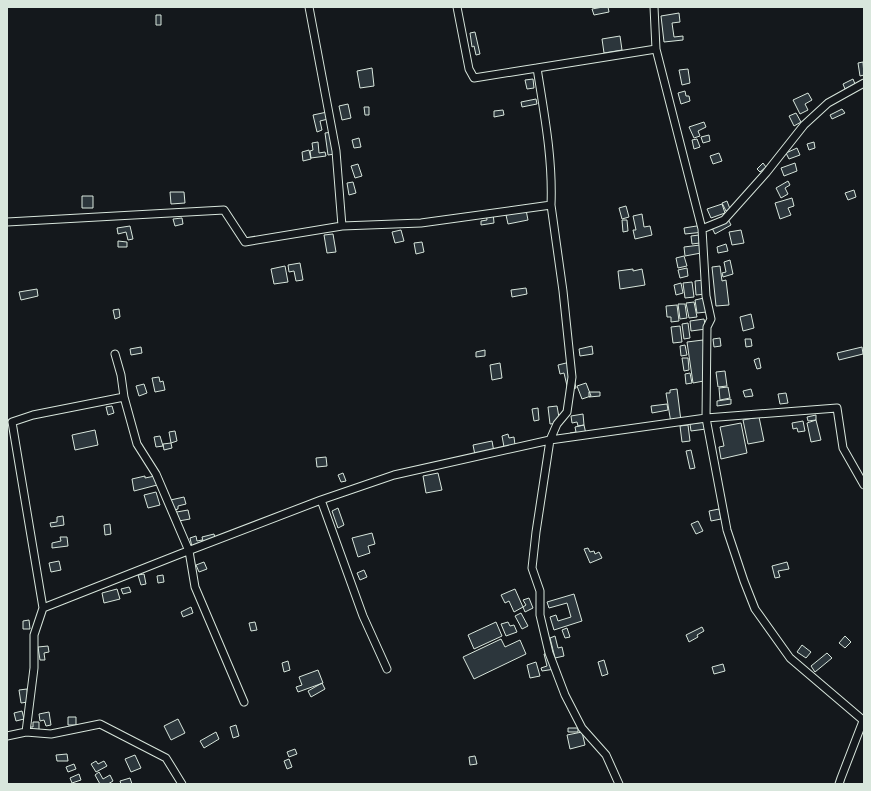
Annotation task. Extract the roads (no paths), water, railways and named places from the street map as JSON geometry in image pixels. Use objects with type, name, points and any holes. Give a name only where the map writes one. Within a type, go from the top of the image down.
[{"type":"street","points":[[309,7],[336,150],[342,226]]},
{"type":"street","points":[[456,7],[469,69],[474,78],[656,49]]},
{"type":"street","points":[[654,7],[656,49],[702,229],[706,296],[711,319],[707,327],[706,418],[727,530],[744,581],[755,608],[790,658],[864,721],[839,784]]},
{"type":"street","points":[[537,68],[549,151],[552,190],[551,205],[563,291],[572,377],[567,412],[557,424],[550,440],[532,568],[540,592],[540,615],[549,653],[565,695],[582,728],[606,755],[619,784]]},
{"type":"street","points":[[702,229],[724,220],[766,173],[804,125],[828,103],[864,83]]},
{"type":"street","points":[[7,222],[224,210],[245,242],[342,226],[421,223],[551,205]]},
{"type":"street","points":[[115,354],[121,375],[124,397],[137,444],[156,474],[189,551],[195,587],[244,702]]},
{"type":"street","points":[[26,732],[34,668],[34,635],[43,608],[12,422],[33,415],[124,397]]},
{"type":"street","points":[[43,608],[321,500],[394,475],[550,440],[706,418],[838,408],[843,448],[864,485]]},
{"type":"street","points":[[321,500],[363,616],[387,669]]},
{"type":"street","points":[[7,736],[26,732],[51,734],[100,724],[166,758],[182,784]]}]
